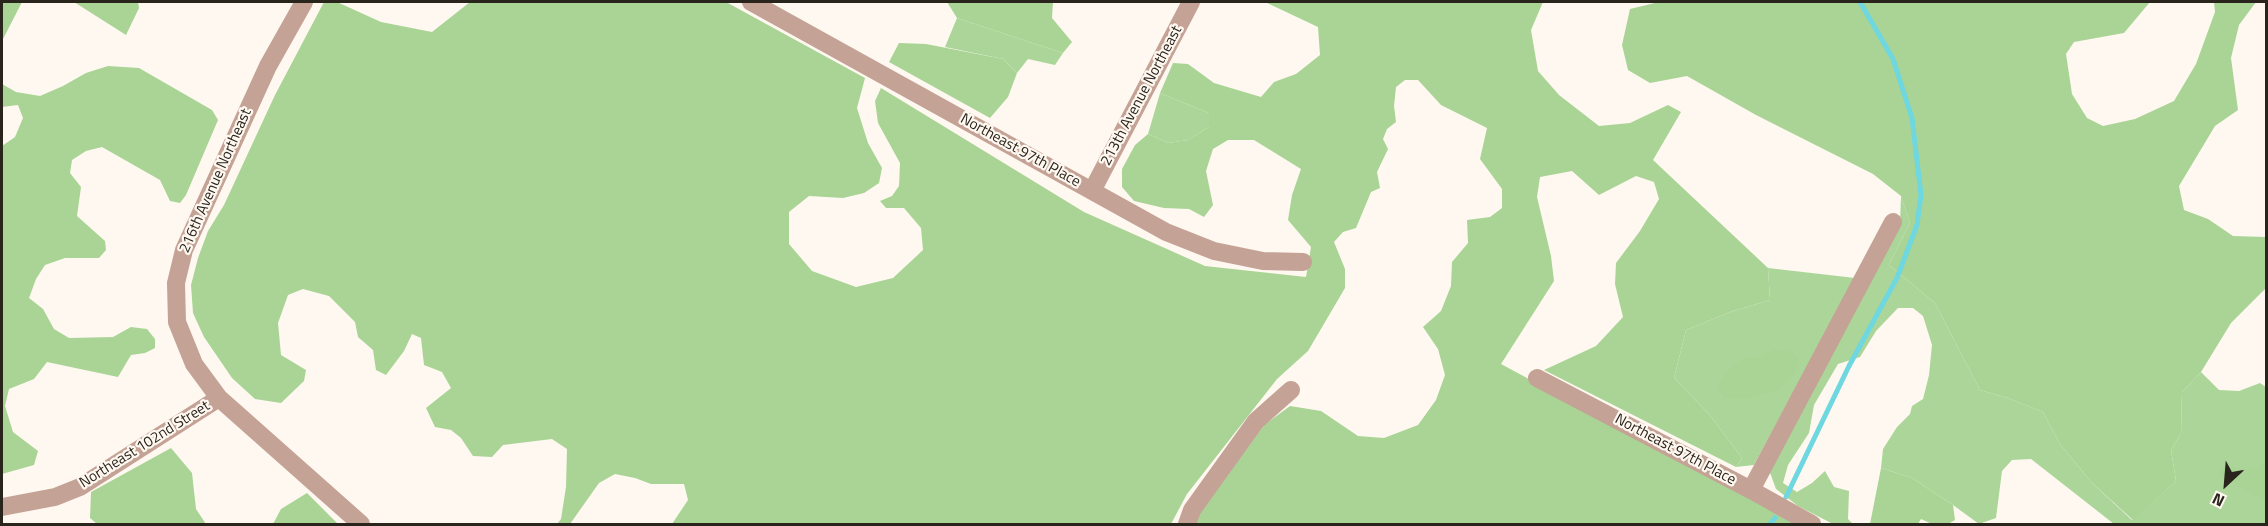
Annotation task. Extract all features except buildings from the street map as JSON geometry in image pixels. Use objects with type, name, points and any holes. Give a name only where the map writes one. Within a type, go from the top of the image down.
[{"type":"street","name":"216th Avenue Northeast","points":[[304,2],[268,66],[184,250],[176,283],[177,322],[194,364],[219,398],[361,525]]},
{"type":"street","name":"Northeast 97th Place","points":[[751,2],[1166,232],[1214,251],[1263,261],[1303,262]]},
{"type":"street","name":"213th Avenue Northeast","points":[[1092,191],[1191,2]]},
{"type":"street","points":[[1751,490],[1893,222]]},
{"type":"street","name":"Northeast 97th Place","points":[[1537,378],[1751,490],[1812,525]]},
{"type":"street","points":[[1187,525],[1192,510],[1256,421],[1291,390]]},
{"type":"street","name":"Northeast 102nd Street","points":[[2,507],[55,497],[80,487],[219,398]]},
{"type":"green space","points":[[2,2],[22,2],[2,41]]},
{"type":"green space","points":[[74,2],[138,2],[139,8],[126,35]]},
{"type":"green space","points":[[324,2],[337,2],[381,22],[432,32],[470,2],[726,2],[865,78],[857,108],[868,143],[882,168],[879,183],[864,193],[843,198],[809,196],[789,212],[789,244],[812,271],[856,287],[893,278],[923,250],[921,228],[904,208],[886,208],[880,201],[892,196],[899,186],[900,163],[878,123],[875,101],[881,88],[1084,212],[1205,266],[1306,277],[1311,247],[1288,220],[1292,195],[1301,169],[1254,140],[1228,140],[1213,149],[1206,171],[1213,205],[1204,217],[1189,209],[1164,208],[1134,201],[1122,187],[1122,169],[1135,145],[1148,134],[1168,143],[1188,140],[1209,127],[1209,113],[1160,93],[1173,63],[1188,64],[1214,83],[1261,97],[1274,82],[1296,74],[1320,55],[1318,27],[1265,2],[1543,2],[1531,30],[1538,71],[1559,95],[1599,126],[1630,123],[1668,105],[1681,112],[1653,160],[1768,268],[1770,300],[1733,311],[1686,330],[1674,378],[1709,414],[1742,458],[1736,467],[1544,370],[1596,346],[1623,317],[1615,284],[1616,263],[1640,231],[1659,199],[1654,182],[1636,176],[1599,195],[1572,171],[1540,177],[1537,197],[1551,256],[1554,281],[1501,364],[1798,524],[1195,524],[1198,516],[1264,425],[1290,406],[1321,411],[1358,436],[1384,438],[1418,425],[1436,400],[1445,375],[1438,349],[1423,327],[1441,311],[1451,286],[1452,262],[1468,243],[1467,220],[1490,217],[1502,208],[1502,189],[1480,159],[1487,128],[1441,105],[1418,80],[1405,80],[1396,87],[1394,106],[1396,122],[1387,129],[1383,139],[1388,149],[1377,172],[1380,188],[1371,192],[1356,228],[1343,232],[1334,242],[1345,269],[1345,288],[1308,351],[1277,379],[1187,494],[1171,524],[672,524],[688,500],[684,484],[651,484],[615,474],[599,483],[570,524],[557,524],[561,519],[566,487],[567,449],[552,439],[503,445],[492,457],[473,456],[461,438],[451,430],[435,427],[426,408],[451,388],[442,372],[424,365],[421,338],[412,334],[404,351],[386,375],[376,370],[373,350],[358,337],[355,322],[329,296],[303,289],[288,295],[278,323],[281,355],[306,370],[304,381],[281,403],[255,399],[232,378],[204,337],[193,313],[191,285],[208,231],[224,205],[275,95]]},
{"type":"green space","points":[[947,2],[1053,2],[1052,18],[1072,42],[1063,53],[957,18]]},
{"type":"green space","points":[[1659,2],[2150,2],[2124,33],[2074,42],[2066,54],[2072,94],[2087,118],[2103,126],[2135,119],[2174,101],[2196,64],[2215,12],[2214,2],[2256,2],[2239,25],[2231,58],[2238,110],[2215,126],[2179,186],[2184,210],[2208,219],[2233,236],[2266,237],[2266,288],[2231,323],[2201,372],[2182,392],[2181,433],[2171,450],[2176,481],[2133,520],[2092,483],[2060,444],[2043,412],[1980,390],[1935,303],[1889,265],[1910,223],[1901,196],[1873,174],[1756,115],[1687,76],[1650,83],[1628,70],[1622,45],[1630,9]]},
{"type":"green space","points":[[957,18],[1063,53],[1055,65],[1028,59],[1017,73],[1003,59],[945,47]]},
{"type":"green space","points":[[899,43],[926,44],[1003,59],[1017,73],[1008,97],[990,118],[889,62]]},
{"type":"green space","points":[[108,66],[139,68],[212,110],[218,120],[186,195],[180,203],[170,201],[160,180],[102,147],[86,151],[72,160],[70,173],[81,187],[77,216],[105,241],[106,250],[99,258],[65,258],[45,265],[36,279],[29,298],[43,309],[54,329],[69,338],[113,337],[131,327],[147,329],[155,339],[155,348],[145,353],[131,355],[118,377],[47,362],[34,379],[9,389],[5,406],[13,432],[38,451],[34,465],[2,474],[2,146],[15,137],[23,118],[18,105],[2,107],[2,84],[16,92],[40,96],[86,73]]},
{"type":"green space","points":[[1160,93],[1209,113],[1209,127],[1188,140],[1168,143],[1148,134]]},
{"type":"green space","points":[[1901,196],[1910,223],[1889,265],[1935,303],[1980,390],[2043,412],[2060,444],[2092,483],[2132,520],[2176,481],[2171,450],[2181,433],[2182,392],[2201,372],[2219,390],[2239,391],[2260,383],[2266,387],[2266,524],[2114,524],[2031,459],[2012,460],[2002,471],[1996,518],[1979,524],[1912,478],[1881,468],[1883,449],[1897,427],[1910,414],[1912,406],[1923,399],[1929,375],[1932,345],[1923,316],[1913,308],[1898,308],[1876,331],[1860,357],[1838,364],[1814,405],[1809,433],[1788,465],[1783,483],[1797,492],[1812,483],[1825,471],[1834,487],[1849,491],[1848,519],[1853,524],[1833,524],[1798,506],[1776,489],[1769,470],[1900,224]]},
{"type":"green space","points":[[1768,268],[1855,278],[1754,465],[1736,467],[1742,458],[1709,414],[1674,378],[1686,330],[1733,311],[1770,300]]},
{"type":"green space","points":[[1777,349],[1793,352],[1799,361],[1794,375],[1778,390],[1744,399],[1725,398],[1717,387],[1726,372],[1745,357],[1759,357]]},
{"type":"green space","points":[[171,448],[192,473],[196,509],[206,524],[97,524],[90,518],[91,492]]},
{"type":"green space","points":[[2266,461],[2266,502],[2218,474],[2224,466],[2252,470]]},
{"type":"green space","points":[[1881,468],[1912,478],[1953,505],[1955,520],[1948,524],[1932,524],[1921,519],[1918,524],[1870,524]]},
{"type":"green space","points":[[307,493],[338,524],[273,524],[281,509]]},
{"type":"waterway","points":[[1786,497],[1849,366],[1897,278],[1917,225],[1921,195],[1912,118],[1893,59],[1860,2]]},
{"type":"waterway","points":[[1770,524],[1775,518]]}]
